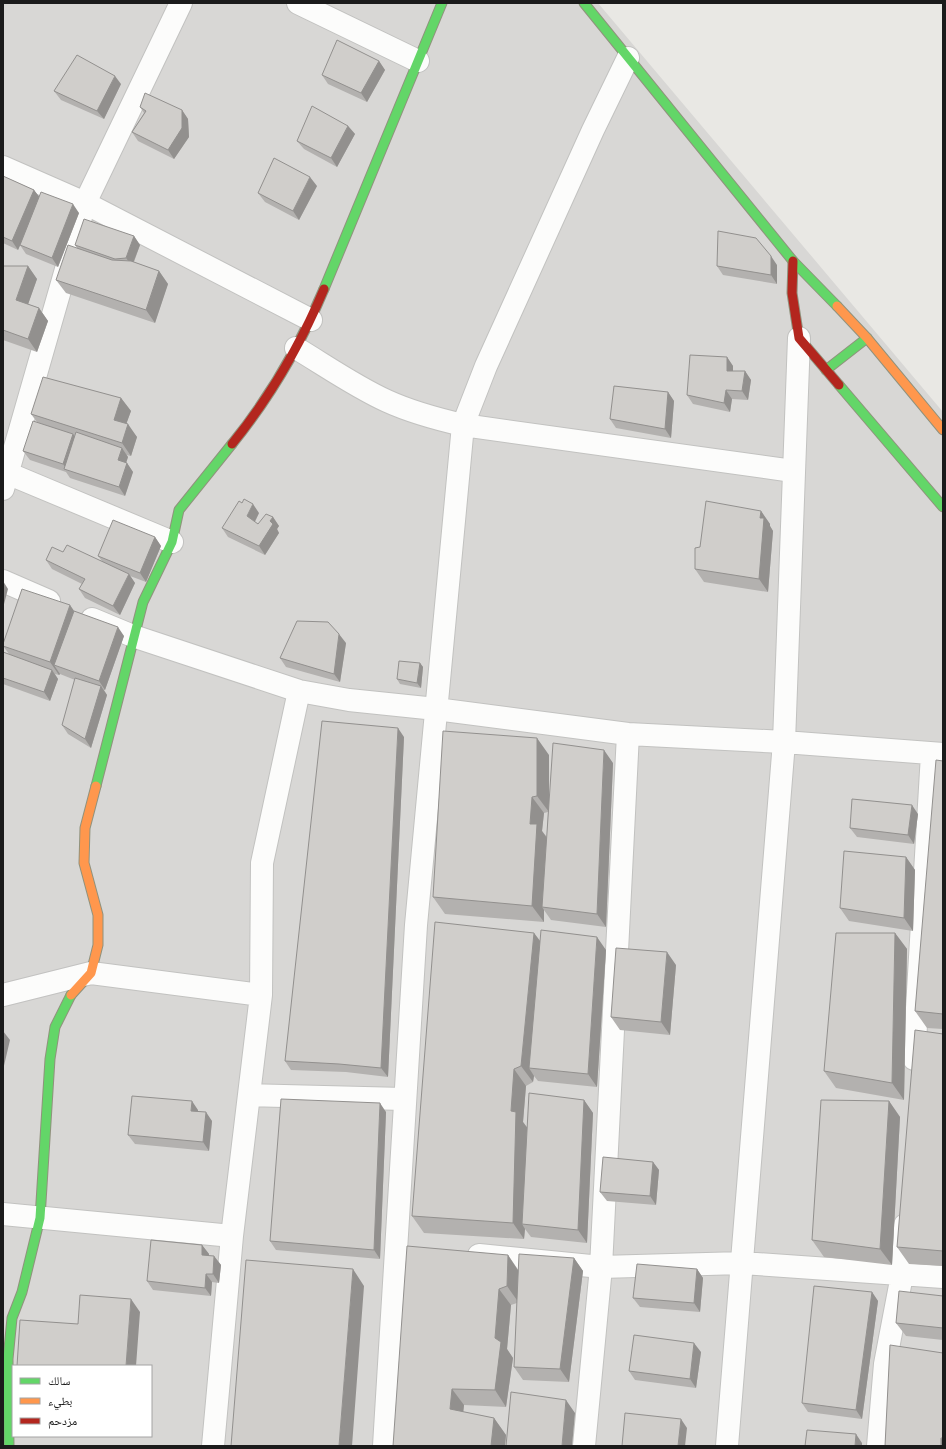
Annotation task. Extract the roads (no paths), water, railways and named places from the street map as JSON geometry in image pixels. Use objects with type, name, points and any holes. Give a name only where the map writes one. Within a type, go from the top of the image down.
[{"type":"street","points":[[172,542],[5,481],[85,203],[181,3]]},
{"type":"street","points":[[298,3],[418,61]]},
{"type":"street","points":[[9,1446],[5,1359],[12,1318],[22,1292],[40,1218],[50,1059],[55,1027],[69,997],[91,973],[98,946],[98,915],[84,862],[85,828],[133,636],[143,602],[172,542],[179,510],[246,427],[281,377],[312,320],[442,3]]},
{"type":"street","points":[[584,3],[793,260],[867,338],[943,430]]},
{"type":"street","points":[[384,1446],[404,1099],[416,926],[463,425],[486,366],[593,130],[628,58]]},
{"type":"street","points":[[3,166],[85,203],[312,320]]},
{"type":"street","points":[[727,1446],[784,742],[799,338],[792,293],[793,260]]},
{"type":"street","points":[[799,338],[943,507]]},
{"type":"street","points":[[826,370],[867,338]]},
{"type":"street","points":[[296,348],[385,400],[410,411],[463,425],[793,471]]},
{"type":"street","points":[[3,581],[133,636],[299,691],[349,700],[436,708],[628,734],[784,742],[938,754],[913,1078]]},
{"type":"street","points":[[213,1446],[232,1236],[261,995],[262,863],[299,691]]},
{"type":"street","points":[[584,1446],[601,1267],[619,945],[628,734]]},
{"type":"street","points":[[416,926],[439,928]]},
{"type":"street","points":[[595,943],[619,945]]},
{"type":"street","points":[[3,995],[91,973],[261,995]]},
{"type":"street","points":[[249,1095],[404,1099]]},
{"type":"street","points":[[878,1446],[885,1364],[902,1275],[906,1204]]},
{"type":"street","points":[[3,1214],[232,1236]]},
{"type":"street","points":[[395,1247],[419,1249]]},
{"type":"street","points":[[458,1253],[601,1267],[742,1263],[943,1277]]}]
